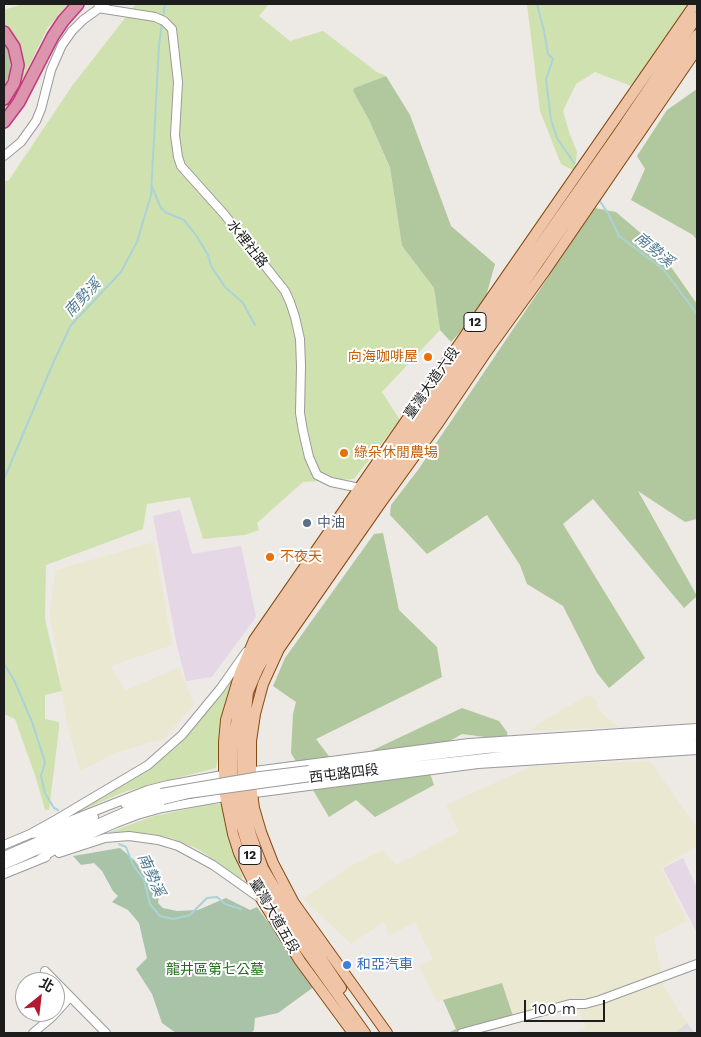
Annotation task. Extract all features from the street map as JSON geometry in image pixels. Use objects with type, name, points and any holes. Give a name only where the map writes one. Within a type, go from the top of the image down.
[{"type":"highway","points":[[4,122],[19,102],[53,36],[78,4]]},
{"type":"highway","points":[[4,32],[14,47],[18,65],[14,83],[4,99]]},
{"type":"main road","name":"臺灣大道六段","points":[[258,669],[272,644],[695,4]]},
{"type":"main road","name":"臺灣大道六段","points":[[270,668],[279,649],[369,497],[697,17]]},
{"type":"main road","name":"臺灣大道六段","points":[[256,644],[369,497],[697,35]]},
{"type":"main road","name":"臺灣大道六段","points":[[369,497],[439,422],[697,49]]},
{"type":"main road","name":"臺灣大道五段","points":[[256,644],[239,705],[233,742],[242,833],[252,861],[280,914],[366,1033]]},
{"type":"main road","name":"臺灣大道五段","points":[[237,773],[251,741],[255,714],[263,684],[270,668]]},
{"type":"main road","name":"臺灣大道五段","points":[[258,669],[248,692],[243,741],[237,773],[239,795],[233,834],[239,853],[262,900],[300,961],[353,1033]]},
{"type":"main road","name":"臺灣大道五段","points":[[239,795],[263,868],[314,950],[374,1033]]},
{"type":"main road","name":"臺灣大道五段","points":[[239,795],[254,808],[273,863],[294,903],[387,1033]]},
{"type":"street","name":"水裡社路","points":[[102,6],[162,20],[172,29],[178,87],[175,135],[181,166],[224,214],[285,291],[295,317],[300,339],[302,366],[300,413],[302,431],[309,458],[317,475],[369,497]]},
{"type":"street","points":[[4,156],[21,142],[36,121],[51,70],[62,45],[72,31],[102,6]]},
{"type":"street","points":[[4,845],[30,834],[148,765],[182,735],[256,644]]},
{"type":"street","name":"西屯路四段","points":[[82,816],[148,790],[237,773],[494,740],[697,728]]},
{"type":"street","name":"西屯路四段","points":[[4,856],[120,806],[162,796],[188,794],[310,774],[486,749],[697,735]]},
{"type":"street","name":"西屯路四段","points":[[310,774],[502,756],[697,743]]},
{"type":"street","points":[[434,748],[486,749]]},
{"type":"street","name":"西屯路四段","points":[[42,858],[53,851],[137,815],[162,808],[239,795],[478,764],[697,750]]},
{"type":"street","points":[[438,763],[478,764]]},
{"type":"street","name":"西屯路四段","points":[[4,864],[162,796]]},
{"type":"street","points":[[30,834],[39,833],[82,816]]},
{"type":"street","points":[[30,845],[82,816]]},
{"type":"street","name":"西屯路四段","points":[[4,874],[42,858],[105,838],[129,836],[158,840],[178,846],[206,861],[280,914]]},
{"type":"street","points":[[462,1033],[570,1004],[585,1004],[600,1000],[697,964]]},
{"type":"street","points":[[44,971],[106,1033]]},
{"type":"street","points":[[33,1033],[52,1017],[70,997]]},
{"type":"shaded area","points":[[180,510],[192,554],[241,546],[256,617],[212,677],[186,681],[177,646],[153,516]]},
{"type":"shaded area","points":[[154,542],[172,645],[111,666],[125,691],[179,667],[194,705],[163,739],[117,752],[80,771],[66,720],[55,640],[49,615],[56,570]]},
{"type":"shaded area","points":[[588,695],[596,700],[599,711],[619,727],[531,731],[538,724]]},
{"type":"shaded area","points":[[650,761],[697,828],[697,846],[661,868],[687,921],[654,938],[664,987],[687,1023],[676,1033],[574,1033],[586,1027],[579,1012],[568,1001],[513,1016],[502,983],[437,1002],[419,966],[433,959],[415,922],[389,936],[384,922],[351,944],[303,899],[351,866],[383,850],[396,865],[459,832],[446,805],[532,766]]},
{"type":"shaded area","points":[[683,858],[697,888],[697,933],[663,868]]},
{"type":"shaded area","points":[[687,1023],[695,1033],[675,1033]]},
{"type":"green space","points":[[22,4],[68,4],[47,29],[29,66],[21,91],[4,117],[4,106],[13,91],[20,50],[16,38],[4,23],[4,10]]},
{"type":"green space","points":[[136,4],[269,4],[259,16],[290,41],[323,31],[377,72],[386,76],[354,88],[353,91],[369,120],[390,169],[402,246],[434,288],[440,330],[382,392],[400,420],[354,479],[303,482],[257,523],[259,530],[245,535],[203,539],[190,497],[147,504],[143,529],[46,565],[45,619],[62,691],[45,695],[45,719],[59,722],[59,729],[49,810],[45,810],[15,719],[4,714],[4,182],[9,180],[72,86]]},
{"type":"green space","points":[[527,4],[688,4],[631,86],[595,72],[576,84],[563,111],[577,152],[575,171],[561,164],[540,111]]},
{"type":"green space","points":[[4,39],[11,57],[10,73],[4,87]]},
{"type":"green space","points":[[386,76],[410,115],[451,226],[495,264],[483,307],[451,342],[440,330],[434,288],[402,246],[390,168],[369,120],[353,91],[354,88]]},
{"type":"green space","points":[[697,89],[697,240],[693,235],[631,200],[645,169],[637,156],[667,110]]},
{"type":"green space","points":[[595,208],[616,212],[657,247],[697,304],[697,519],[685,522],[638,491],[697,596],[684,608],[593,499],[563,524],[645,658],[609,688],[597,673],[563,606],[527,584],[520,565],[487,515],[427,554],[390,515],[391,505],[418,470]]},
{"type":"green space","points":[[383,533],[399,610],[437,647],[442,677],[316,739],[337,767],[462,708],[499,721],[507,732],[508,744],[485,737],[462,734],[424,756],[434,785],[375,817],[356,800],[329,817],[291,753],[293,714],[296,702],[273,686],[285,658],[374,534]]},
{"type":"green space","points":[[229,681],[232,683],[216,768],[124,792],[78,812],[155,761]]},
{"type":"green space","points":[[212,804],[221,804],[227,832],[243,878],[241,879],[198,849],[171,838],[147,833],[111,834],[110,832],[154,816]]},
{"type":"green space","name":"龍井區第七公墓","points":[[120,848],[134,860],[154,884],[159,894],[158,903],[163,908],[177,911],[198,910],[226,898],[250,910],[257,907],[315,986],[278,1013],[255,1018],[254,1030],[251,1033],[176,1033],[162,1023],[152,994],[136,969],[147,958],[139,923],[128,910],[112,902],[118,896],[113,891],[102,871],[94,863],[81,865],[73,856]]},
{"type":"green space","points":[[502,983],[513,1016],[474,1025],[473,1033],[448,1033],[456,1029],[443,1000]]},
{"type":"waterway","name":"南勢溪","points":[[163,17],[165,4]]},
{"type":"waterway","name":"南勢溪","points":[[537,4],[548,54],[553,59],[546,79],[551,120],[557,138],[574,163]]},
{"type":"waterway","name":"南勢溪","points":[[4,479],[71,325],[121,272],[137,242],[151,195],[159,45],[162,22]]},
{"type":"waterway","name":"南勢溪","points":[[152,187],[161,208],[167,213],[184,220],[196,235],[208,255],[211,266],[225,287],[243,303],[255,325]]},
{"type":"waterway","name":"南勢溪","points":[[600,201],[619,236],[664,270],[697,314]]},
{"type":"waterway","name":"南勢溪","points":[[4,664],[14,680],[32,722],[45,762],[41,776],[45,793],[54,808],[58,810]]},
{"type":"waterway","name":"南勢溪","points":[[119,844],[126,847],[133,865],[144,880],[150,904],[160,916],[173,919],[190,915],[207,898],[217,897],[225,904],[241,909]]},
{"type":"place","name":"向海咖啡屋","points":[[428,357]]},
{"type":"place","name":"綠朵休閒農場","points":[[344,453]]},
{"type":"place","name":"中油","points":[[307,523]]},
{"type":"place","name":"不夜天","points":[[270,557]]},
{"type":"place","name":"和亞汽車","points":[[347,965]]}]
